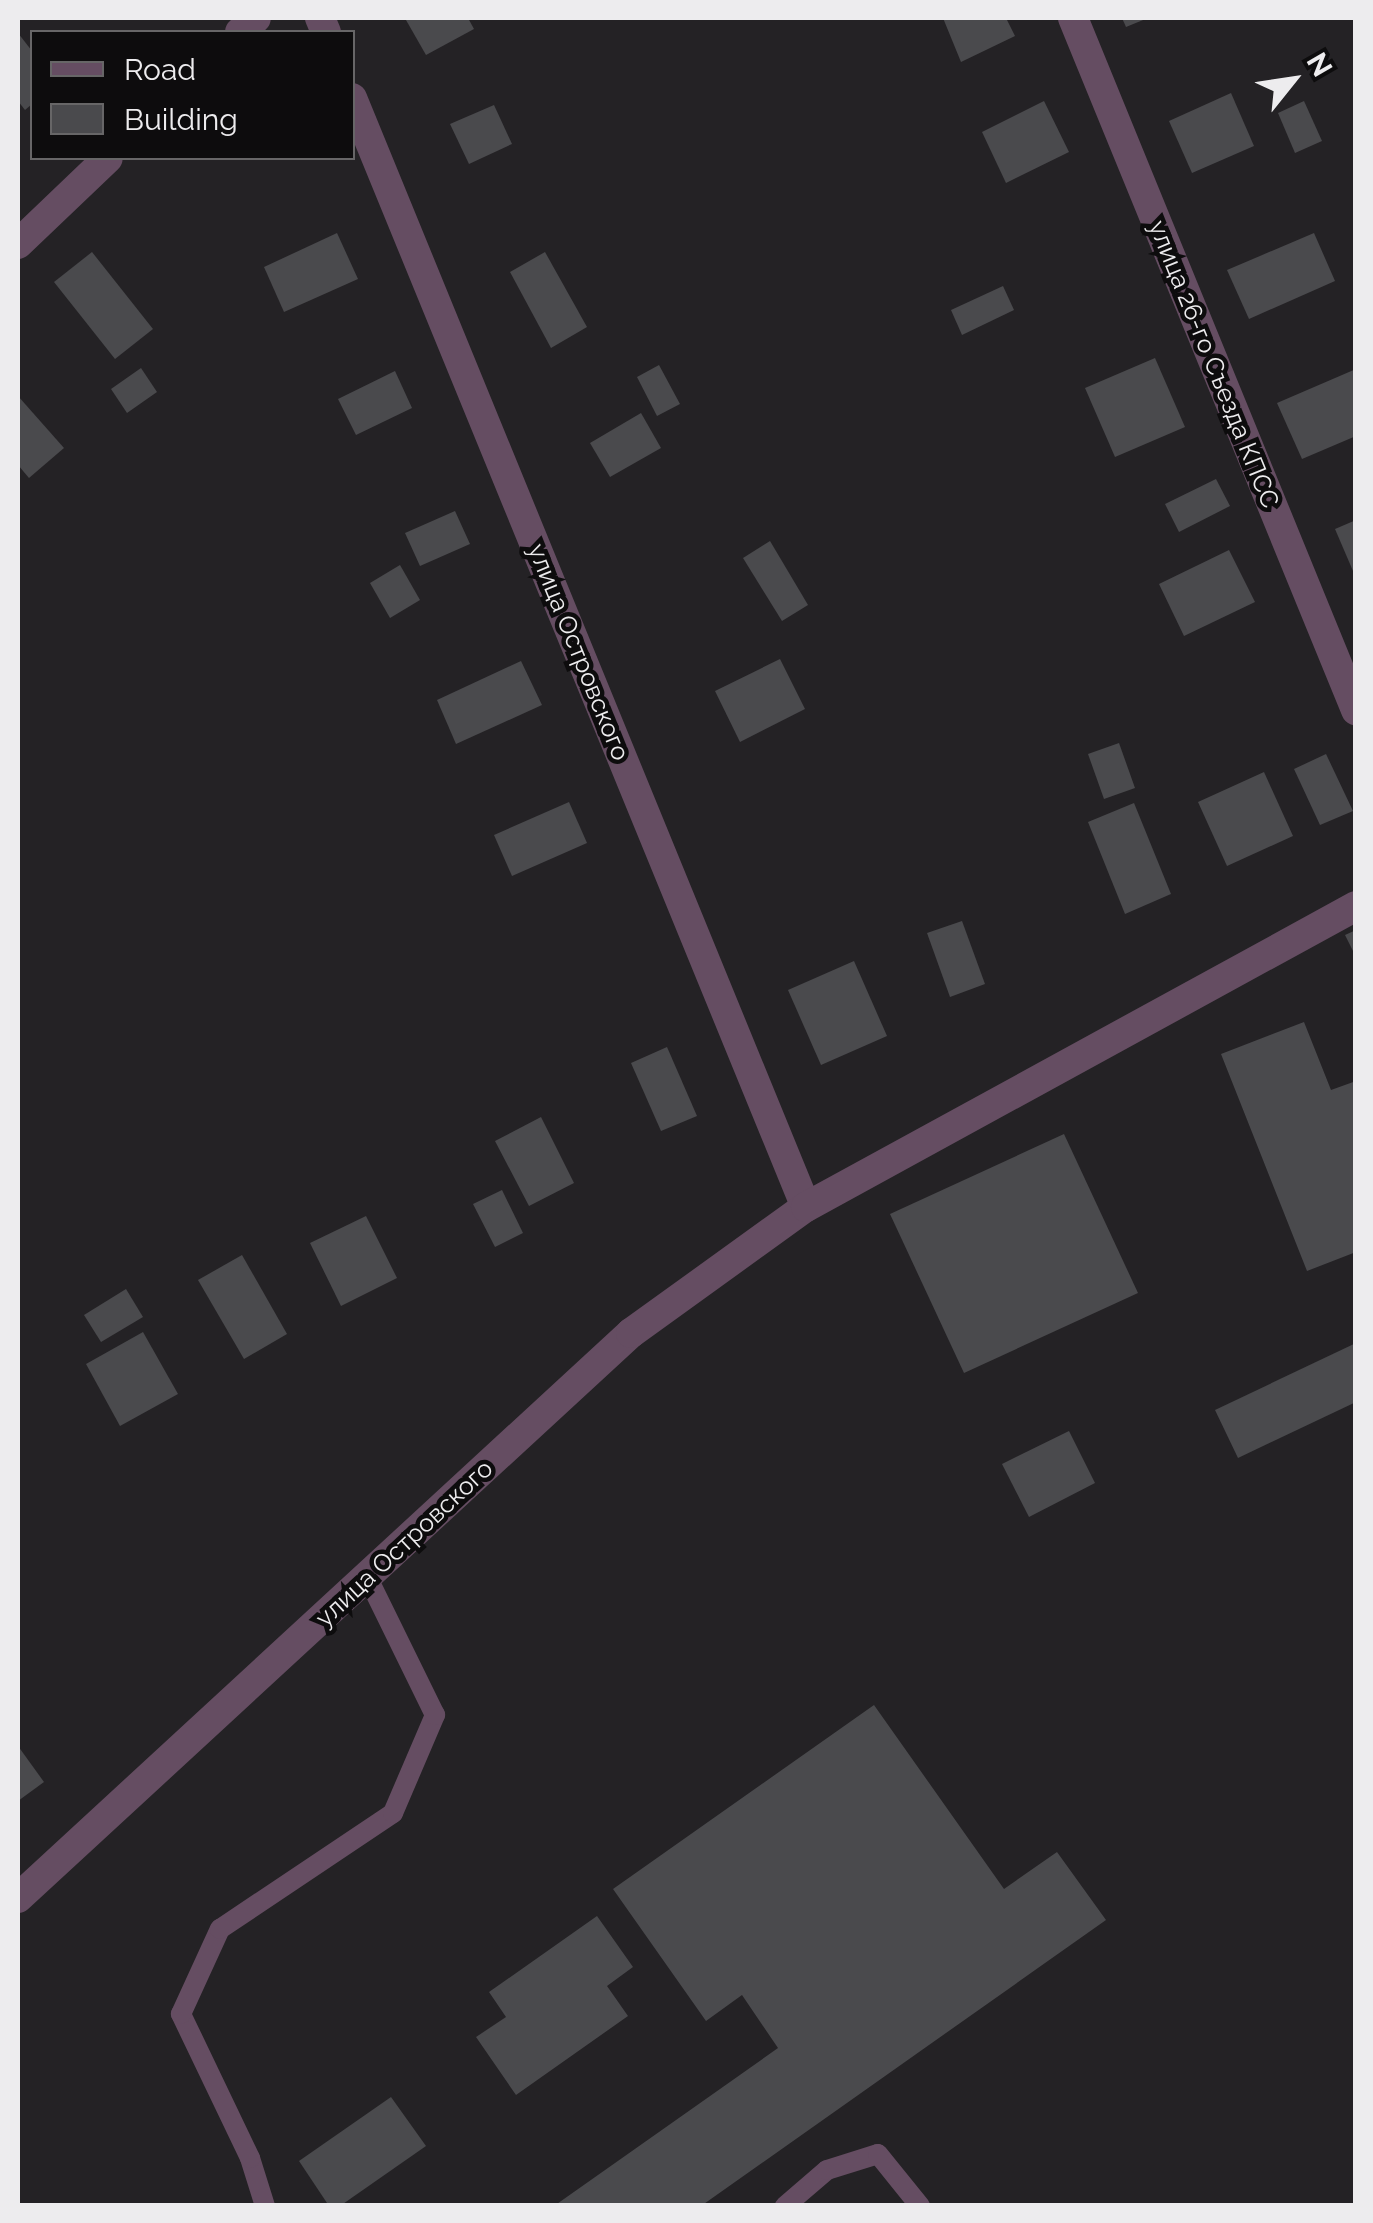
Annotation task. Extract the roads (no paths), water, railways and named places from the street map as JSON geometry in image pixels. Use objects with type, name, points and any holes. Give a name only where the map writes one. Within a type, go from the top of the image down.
[{"type":"street","name":"улица 26-го Съезда КПСС","points":[[1073,18],[1356,710]]},
{"type":"street","name":"улица Островского","points":[[355,105],[806,1207]]},
{"type":"street","points":[[18,244],[106,160]]},
{"type":"street","name":"улица Островского","points":[[18,1898],[631,1333],[806,1207],[1356,906]]},
{"type":"lane","points":[[265,2206],[250,2158],[180,2014],[220,1929],[393,1813],[435,1715],[367,1576]]},
{"type":"lane","points":[[785,2206],[827,2170],[878,2154],[920,2206]]}]
